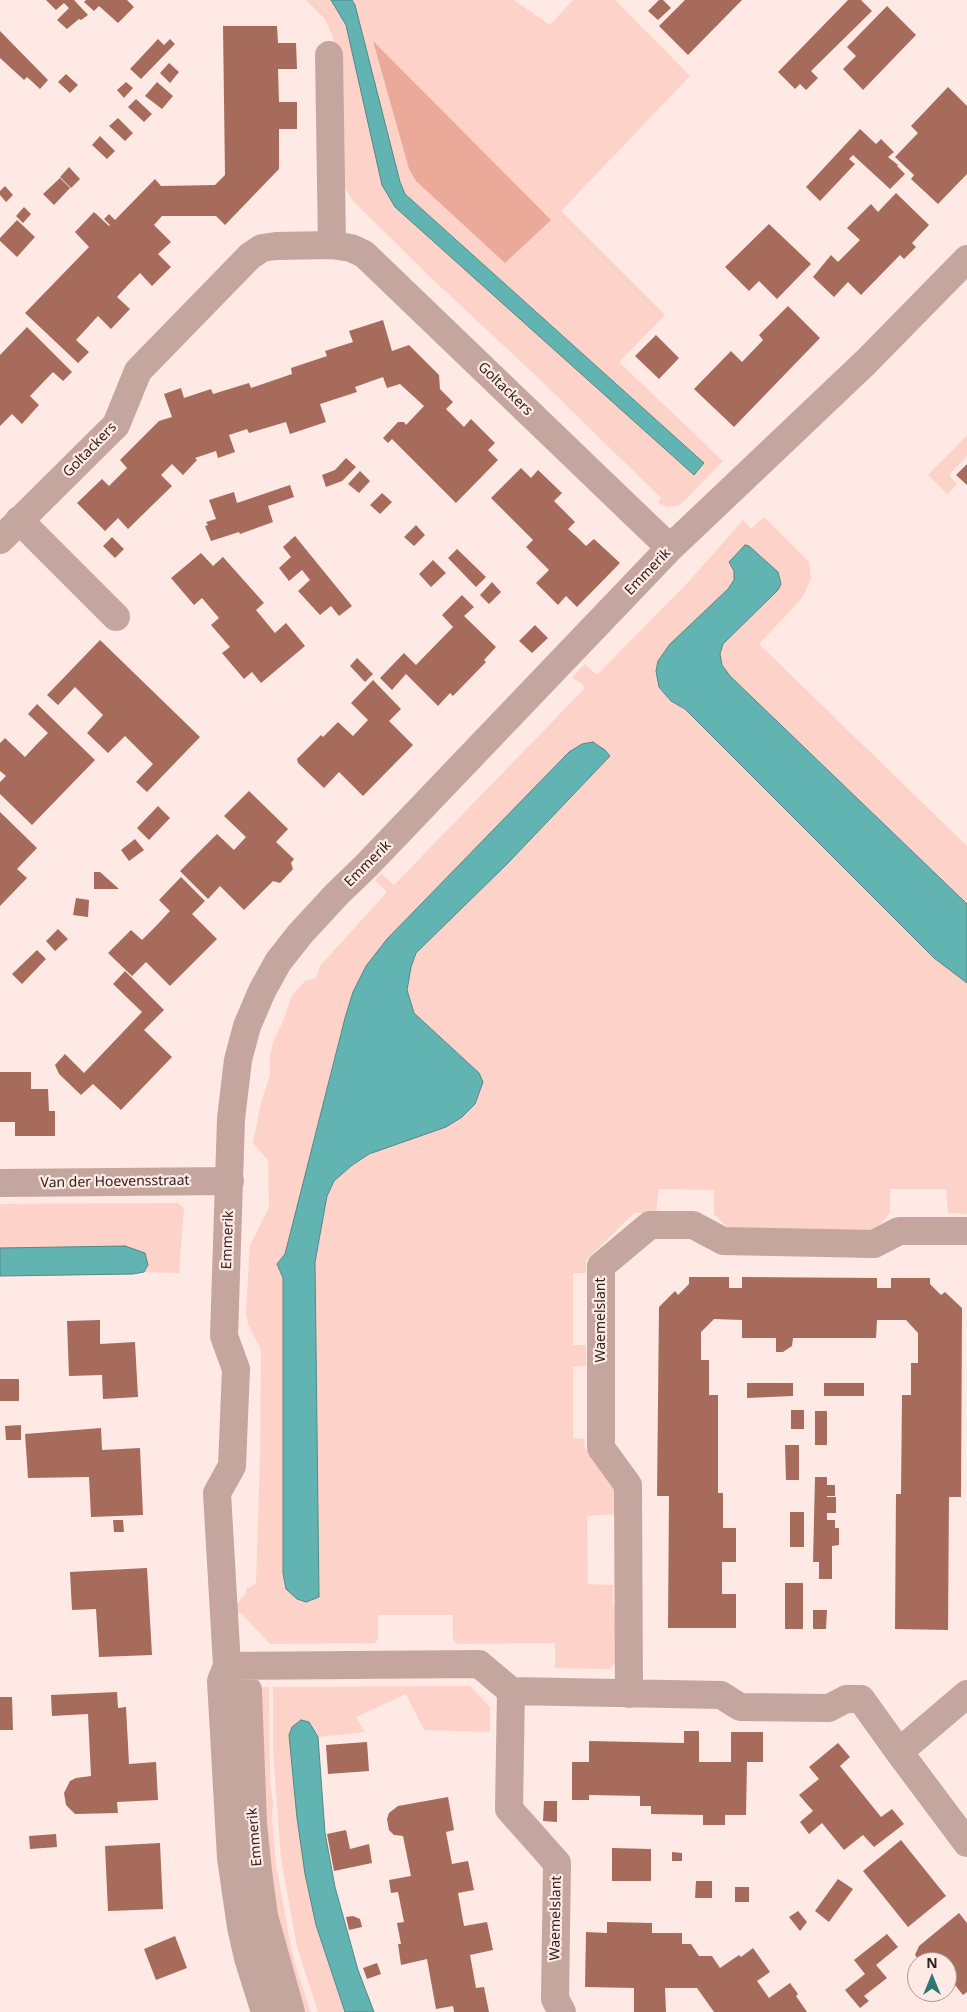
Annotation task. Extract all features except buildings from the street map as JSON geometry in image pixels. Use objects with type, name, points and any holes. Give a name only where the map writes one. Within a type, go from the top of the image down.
[{"type":"street","points":[[329,55],[332,245]]},
{"type":"street","name":"Goltackers","points":[[0,540],[116,426],[138,371],[250,256],[262,248],[276,246],[332,245],[351,248],[364,254],[670,548]]},
{"type":"street","name":"Emmerik","points":[[265,2012],[248,1958],[241,1926],[231,1858],[221,1681],[226,1666],[217,1493],[232,1466],[236,1369],[224,1336],[231,1119],[238,1060],[247,1026],[262,991],[278,962],[300,934],[670,548],[866,362],[967,259]]},
{"type":"street","points":[[19,520],[116,617]]},
{"type":"street","name":"Van der Hoevensstraat","points":[[0,1183],[230,1181]]},
{"type":"street","name":"Waemelslant","points":[[629,1694],[628,1485],[601,1448],[601,1266],[650,1225],[693,1225],[723,1241],[732,1242],[874,1244],[900,1232],[967,1232]]},
{"type":"street","points":[[226,1666],[480,1664],[510,1691],[721,1696],[740,1706],[829,1708],[846,1699],[861,1698],[967,1843]]},
{"type":"street","name":"Emmerik","points":[[226,1666],[239,1677],[248,1690],[253,1824],[260,1880],[266,1924],[291,2012]]},
{"type":"street","name":"Waemelslant","points":[[510,1691],[509,1810],[557,1863],[555,1999],[562,2012]]},
{"type":"street","points":[[899,1752],[967,1694]]},
{"type":"shaded area","points":[[306,0],[331,0],[346,25],[382,185],[389,198],[694,475],[704,463],[405,194],[400,182],[352,0],[514,0],[550,25],[573,0],[615,0],[690,76],[561,211],[665,315],[619,362],[723,461],[683,502],[677,506],[668,507],[658,503],[661,498],[353,201],[345,188],[342,175],[341,82],[333,37],[324,18]]},
{"type":"shaded area","points":[[373,41],[551,220],[505,263],[416,181],[409,169]]},
{"type":"shaded area","points":[[967,435],[967,456],[949,475],[957,484],[947,494],[928,475]]},
{"type":"shaded area","points":[[764,517],[809,562],[811,579],[802,598],[759,644],[967,846],[967,904],[730,676],[722,665],[720,653],[723,644],[778,590],[734,571],[734,580],[728,589],[670,644],[658,661],[656,671],[671,701],[685,709],[934,958],[967,983],[967,1214],[948,1213],[946,1189],[890,1189],[890,1213],[875,1230],[729,1229],[714,1214],[714,1190],[659,1189],[656,1213],[634,1213],[586,1260],[586,1273],[573,1273],[573,1345],[586,1345],[586,1366],[573,1367],[573,1438],[585,1439],[584,1447],[618,1486],[616,1514],[587,1516],[588,1584],[613,1585],[613,1606],[618,1607],[618,1660],[609,1669],[555,1668],[555,1643],[458,1644],[453,1640],[453,1615],[378,1615],[378,1639],[375,1643],[270,1644],[241,1613],[237,1613],[237,1604],[246,1593],[246,1589],[256,1584],[260,1457],[261,1350],[248,1324],[246,1312],[250,1245],[269,1208],[268,1160],[253,1143],[261,1102],[270,1076],[270,1056],[273,1042],[284,1019],[292,995],[305,981],[316,978],[320,966],[387,892],[375,880],[381,874],[394,885],[585,688],[581,683],[572,678],[585,664],[597,675],[692,578],[743,520],[751,529]],"holes":[[[593,742],[610,756],[508,863],[415,953],[407,990],[414,1013],[430,1029],[401,1143],[369,1154],[351,1166],[334,1181],[327,1196],[315,1262],[319,1597],[283,1277],[277,1264],[285,1254],[345,1018],[366,966],[387,939],[569,752],[582,744]]]},
{"type":"shaded area","points":[[178,1203],[184,1208],[179,1273],[144,1272],[148,1265],[21,1248],[0,1248],[0,1204]]},
{"type":"shaded area","points":[[470,1686],[490,1707],[490,1732],[424,1730],[406,1694],[356,1717],[365,1732],[318,1737],[309,1722],[305,1874],[316,1925],[345,2012],[318,2012],[297,1947],[281,1859],[273,1750],[273,1687]]},
{"type":"shaded area","points":[[269,1687],[270,1783],[273,1803],[272,1819],[276,1865],[291,1947],[311,2012],[299,2012],[270,1897],[255,1688]]},
{"type":"water","points":[[331,0],[352,0],[355,5],[400,182],[405,194],[704,463],[694,475],[395,207],[382,185],[346,25]]},
{"type":"water","points":[[745,545],[749,546],[778,572],[781,584],[778,590],[723,644],[720,654],[722,665],[730,676],[967,904],[967,983],[934,958],[685,709],[671,701],[659,687],[656,671],[658,661],[670,644],[728,589],[734,580],[734,571],[729,562]]},
{"type":"water","points":[[593,742],[610,756],[508,863],[416,953],[411,967],[407,990],[414,1013],[479,1073],[483,1082],[475,1104],[462,1117],[446,1127],[369,1154],[334,1181],[327,1196],[315,1262],[319,1597],[306,1602],[297,1599],[286,1589],[283,1573],[283,1278],[277,1264],[285,1254],[353,992],[366,966],[387,939],[569,752],[582,744]]},
{"type":"water","points":[[125,1246],[145,1253],[148,1265],[144,1272],[133,1274],[0,1276],[0,1248]]},
{"type":"water","points":[[301,1720],[309,1722],[318,1737],[325,1833],[335,1887],[358,1970],[374,2012],[345,2012],[316,1925],[305,1874],[297,1818],[289,1735],[292,1727]]}]
